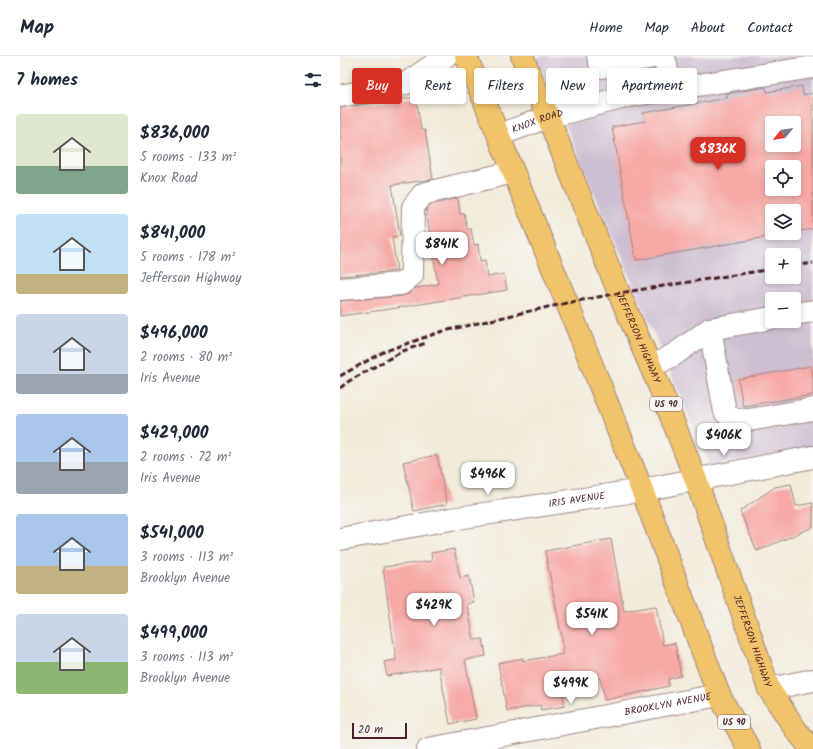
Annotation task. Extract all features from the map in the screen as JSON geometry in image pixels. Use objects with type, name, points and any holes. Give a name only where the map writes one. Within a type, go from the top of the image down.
[{"type":"main road","name":"US 90","points":[[466,56],[642,490],[719,695],[749,749]]},
{"type":"main road","name":"JEFFERSON HIGHWAY","points":[[522,56],[619,293],[651,367],[696,480],[770,689],[796,730],[812,749]]},
{"type":"street","points":[[340,96],[407,83],[446,56]]},
{"type":"street","points":[[598,56],[601,67],[658,56]]},
{"type":"street","points":[[664,56],[666,68]]},
{"type":"street","name":"KNOX ROAD","points":[[697,86],[813,67]]},
{"type":"street","name":"KNOX ROAD","points":[[499,135],[548,117],[607,102]]},
{"type":"street","points":[[340,289],[401,284],[412,275],[413,207],[423,194],[513,172]]},
{"type":"street","points":[[801,313],[813,311]]},
{"type":"street","points":[[651,367],[675,354],[710,329],[765,319]]},
{"type":"street","points":[[710,329],[725,412],[734,420],[748,420],[813,409]]},
{"type":"street","name":"IRIS AVENUE","points":[[340,539],[451,519],[642,490],[813,457]]},
{"type":"street","points":[[770,689],[813,680]]},
{"type":"street","name":"BROOKLYN AVENUE","points":[[428,749],[719,695]]},
{"type":"shaded area","points":[[536,56],[813,56],[813,448],[710,465],[556,104],[599,104],[599,68],[546,68],[546,80]]},
{"type":"building","points":[[802,86],[803,95],[813,93],[813,229],[801,231],[801,204],[765,204],[765,237],[636,260],[612,127],[645,121],[643,113],[727,98],[726,94],[766,87],[767,92]]},
{"type":"building","points":[[410,98],[410,104],[417,104],[421,130],[425,130],[433,179],[392,185],[400,236],[392,237],[397,271],[340,276],[340,108],[368,104],[402,104],[402,99]]},
{"type":"building","points":[[458,198],[460,214],[464,213],[467,229],[471,229],[474,245],[478,244],[480,261],[485,260],[487,277],[504,274],[507,290],[340,316],[340,301],[402,296],[409,294],[416,288],[438,284],[426,210],[430,205]]},
{"type":"building","points":[[811,366],[813,395],[743,406],[738,379]]},
{"type":"building","points":[[437,455],[447,504],[414,511],[403,462]]},
{"type":"building","points":[[791,484],[796,506],[813,503],[813,527],[757,551],[740,511],[775,487]]},
{"type":"building","points":[[611,539],[624,611],[656,606],[663,645],[675,643],[681,676],[668,679],[669,686],[605,700],[600,678],[561,685],[565,706],[541,710],[540,705],[507,711],[498,663],[523,658],[523,661],[563,654],[562,638],[545,551]]},
{"type":"building","points":[[454,549],[460,578],[469,576],[474,602],[467,604],[474,640],[483,639],[486,656],[465,660],[476,719],[450,724],[439,667],[387,676],[384,662],[396,660],[383,567],[432,561],[431,553]]},
{"type":"railway","points":[[801,265],[813,263]]},
{"type":"railway","points":[[340,376],[383,352],[440,332],[521,313],[619,293],[765,270]]},
{"type":"railway","points":[[340,388],[349,381],[403,351],[426,343]]}]
